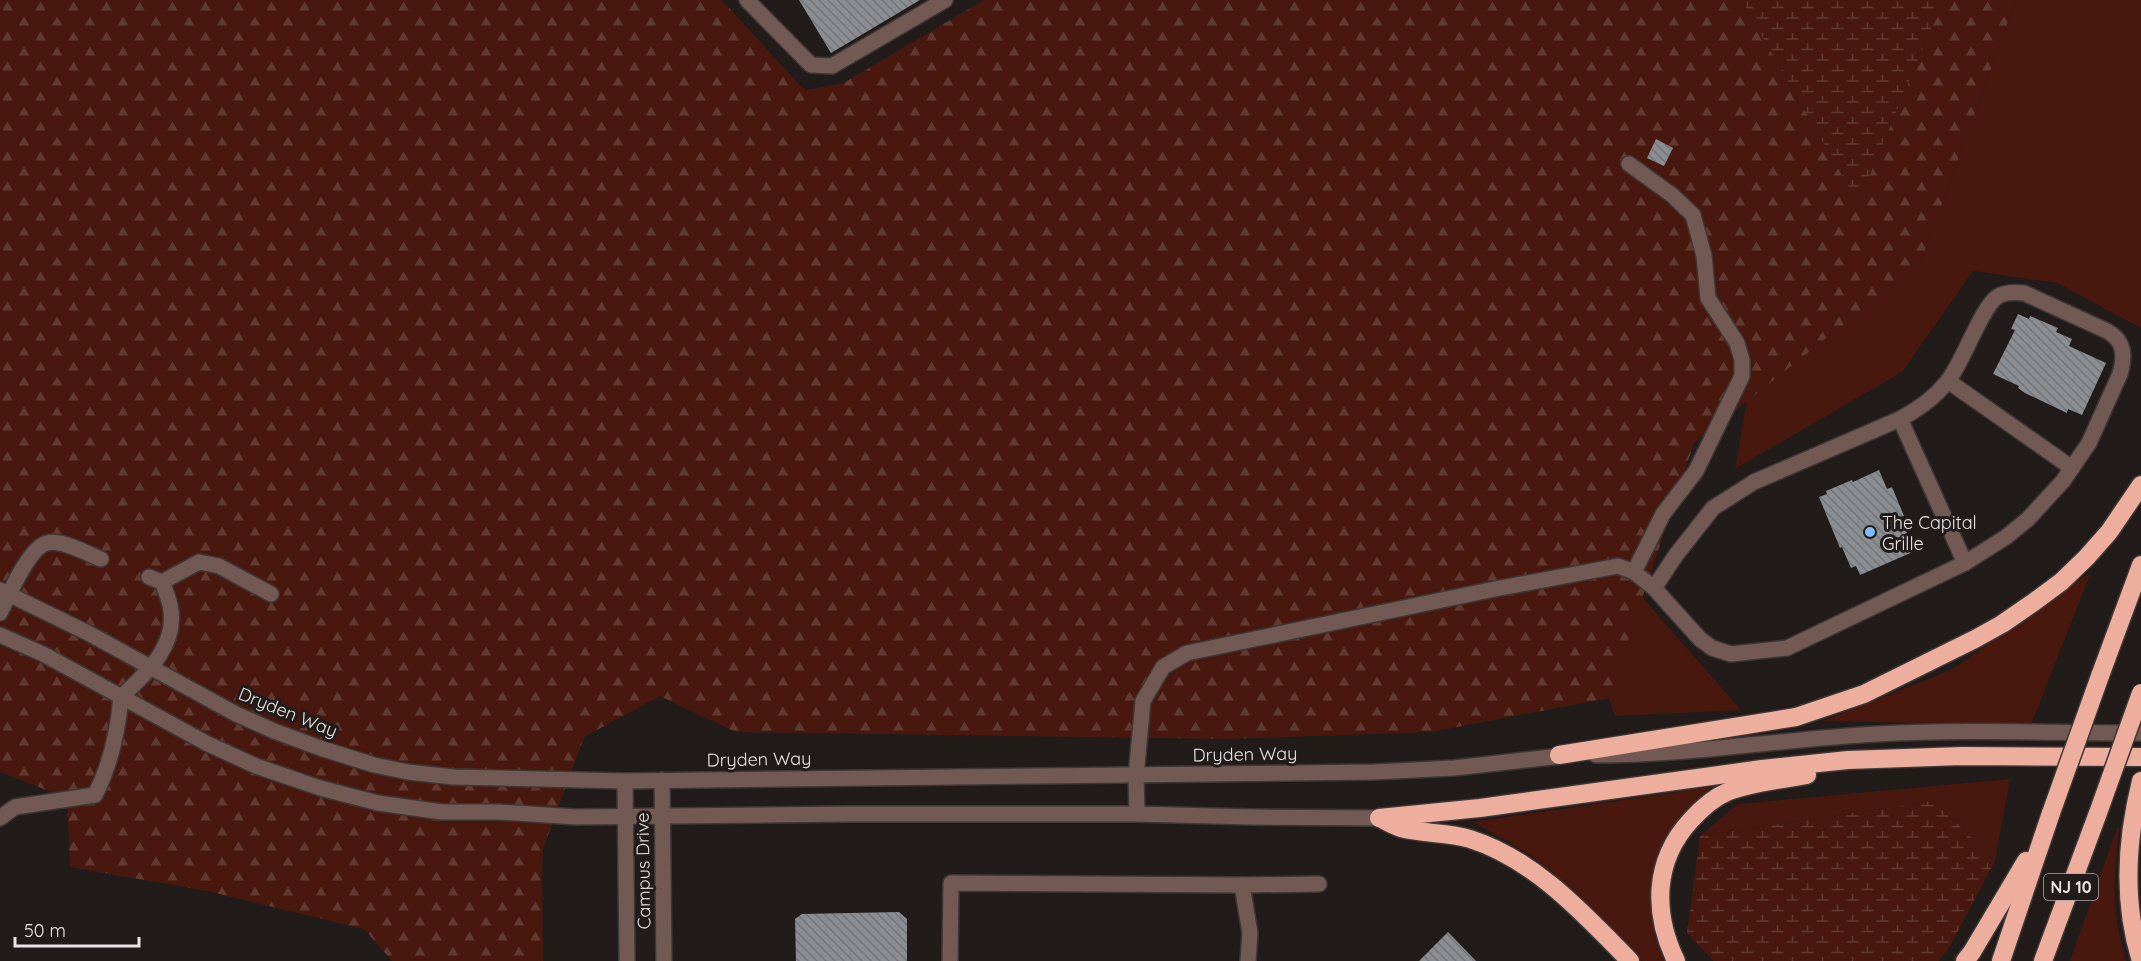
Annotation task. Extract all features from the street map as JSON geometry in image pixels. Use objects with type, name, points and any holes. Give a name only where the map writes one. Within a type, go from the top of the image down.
[{"type":"highway","points":[[1559,755],[1796,717],[1864,693],[2002,624],[2043,596],[2086,558],[2109,532],[2141,485]]},
{"type":"highway","name":"NJ 10","points":[[2001,961],[2044,831],[2141,565]]},
{"type":"highway","name":"NJ 10","points":[[2043,961],[2141,693]]},
{"type":"highway","points":[[1676,961],[1663,926],[1660,903],[1661,880],[1671,848],[1683,829],[1698,812],[1726,792],[1759,783],[1901,757]]},
{"type":"highway","points":[[1379,818],[1480,808],[1762,769],[1901,757],[2141,757]]},
{"type":"highway","points":[[2141,781],[2133,814],[2127,880],[2135,943],[2141,961]]},
{"type":"highway","points":[[1379,818],[1401,828],[1467,838],[1493,847],[1518,860],[1565,897],[1630,961]]},
{"type":"highway","points":[[1965,961],[2044,831]]},
{"type":"street","points":[[747,0],[811,65],[832,66],[945,0]]},
{"type":"street","points":[[1629,164],[1672,195],[1693,215],[1704,256],[1708,298],[1737,343],[1742,360],[1742,376],[1696,471],[1663,514],[1634,572]]},
{"type":"street","points":[[1137,814],[1136,776],[1143,701],[1163,667],[1187,653],[1618,566],[1634,572],[1654,588],[1700,639],[1712,648],[1731,654],[1787,648],[1794,645],[1965,563],[2006,537],[2028,519],[2047,500],[2072,468],[2099,425],[2123,362],[2122,346],[2113,334],[2024,293],[2003,294],[1996,297],[1989,305],[1969,346],[1947,381],[1922,406],[1900,419],[1754,482],[1713,508],[1676,555],[1654,588]]},
{"type":"street","points":[[1947,381],[2072,468]]},
{"type":"street","points":[[1900,419],[1965,563]]},
{"type":"street","points":[[0,613],[9,589],[36,550],[46,543],[62,544],[101,559]]},
{"type":"street","points":[[0,818],[15,807],[95,795],[103,781],[119,720],[121,697],[155,663],[169,638],[172,621],[170,604],[156,579],[199,562],[219,566],[271,594]]},
{"type":"street","name":"Dryden Way","points":[[9,589],[88,633],[155,663],[236,714],[274,731],[374,765],[408,772],[453,777],[624,781],[1374,772],[1454,768],[1559,755],[1633,755],[1879,734],[2141,733]]},
{"type":"street","points":[[0,634],[43,654],[208,744],[256,766],[320,789],[378,803],[442,812],[500,812],[576,817],[1137,814],[1379,818]]},
{"type":"street","name":"Campus Drive","points":[[662,780],[664,961]]},
{"type":"street","name":"Campus Drive","points":[[624,781],[627,961]]},
{"type":"street","points":[[950,961],[951,883],[1319,884]]},
{"type":"street","points":[[1242,885],[1250,933],[1248,961]]},
{"type":"green space","points":[[0,0],[722,0],[804,90],[842,84],[984,0],[1743,0],[1858,203],[1943,0],[2016,0],[1920,264],[1694,443],[1609,698],[1431,732],[1227,739],[736,732],[660,696],[584,737],[543,849],[543,961],[392,961],[364,929],[207,891],[70,867],[67,798],[0,772]]},
{"type":"green space","points":[[1743,0],[1943,0],[1858,203],[1748,12]]},
{"type":"green space","points":[[2016,0],[2141,0],[2141,328],[2057,283],[1973,271],[1902,372],[1735,469],[1747,400],[1920,264]]},
{"type":"green space","points":[[2091,572],[2031,725],[1823,721],[1953,669]]},
{"type":"green space","points":[[1642,597],[1741,710],[1615,716],[1609,698]]},
{"type":"green space","points":[[2010,779],[1995,861],[1934,801],[1700,836],[1738,804]]},
{"type":"green space","points":[[1711,787],[1687,809],[1675,824],[1659,855],[1654,873],[1651,891],[1653,927],[1665,961],[1642,961],[1551,872],[1529,854],[1473,822]]},
{"type":"green space","points":[[1934,801],[1995,861],[1949,948],[1938,961],[1714,961],[1687,933],[1700,836]]},
{"type":"green space","points":[[2117,828],[2119,828],[2115,878],[2116,911],[2126,961],[2070,961]]},
{"type":"building","points":[[799,0],[920,0],[831,53]]},
{"type":"building","points":[[1656,139],[1673,148],[1664,166],[1647,158]]},
{"type":"building","points":[[2018,314],[2029,319],[2030,316],[2058,328],[2056,332],[2072,339],[2069,346],[2106,363],[2082,415],[2068,409],[2067,413],[2025,393],[2018,388],[2019,386],[1993,374],[2015,330],[2011,329]]},
{"type":"building","name":"The Capital Grille","points":[[1879,470],[1887,489],[1892,487],[1904,516],[1900,517],[1915,551],[1860,575],[1856,566],[1851,568],[1842,547],[1840,548],[1819,497],[1827,494],[1826,491]]},
{"type":"building","points":[[899,912],[907,919],[907,961],[796,961],[795,919],[802,914]]},
{"type":"building","points":[[1448,932],[1476,961],[1419,961]]},
{"type":"place","name":"The Capital Grille","points":[[1870,532]]}]
